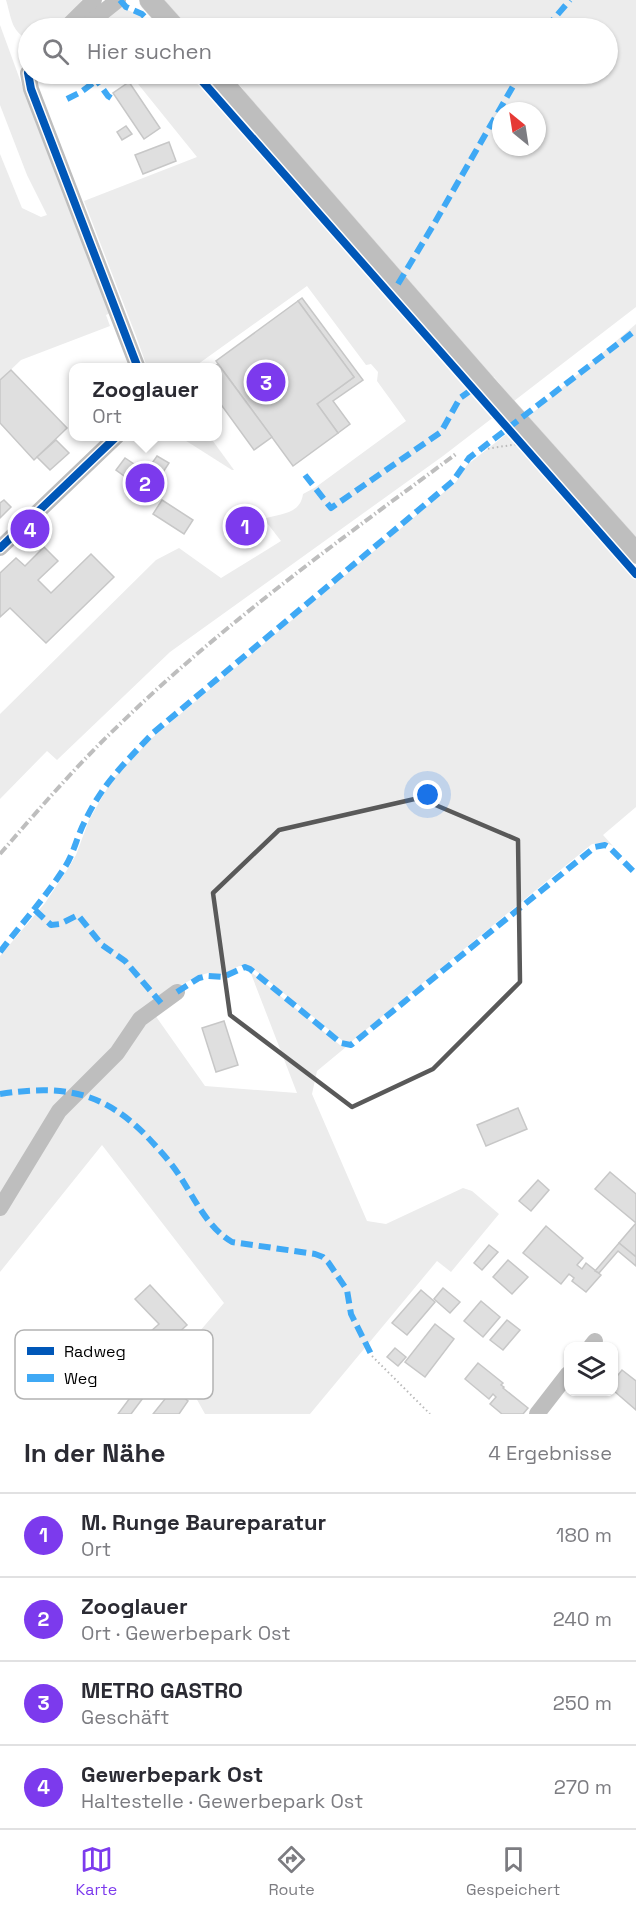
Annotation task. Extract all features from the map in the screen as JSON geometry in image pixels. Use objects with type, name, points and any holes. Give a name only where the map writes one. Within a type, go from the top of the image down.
[{"type":"main road","points":[[150,0],[166,18]]},
{"type":"main road","points":[[224,84],[485,384],[526,437],[636,553]]},
{"type":"street","points":[[96,18],[118,0]]},
{"type":"street","points":[[76,18],[92,1]]},
{"type":"street","points":[[30,84],[136,363]]},
{"type":"street","points":[[0,548],[112,441]]},
{"type":"street","points":[[0,1208],[59,1111],[117,1053],[140,1019],[177,992]]},
{"type":"street","points":[[537,1414],[564,1379]]},
{"type":"path","points":[[479,450],[507,447],[526,437]]},
{"type":"path","points":[[372,1356],[430,1414]]},
{"type":"highlighted area","points":[[419,798],[518,840],[520,982],[433,1069],[352,1107],[230,1015],[213,893],[279,830]]},
{"type":"shaded area","points":[[6,0],[82,0],[67,18],[18,18],[18,32]]},
{"type":"shaded area","points":[[163,0],[636,0],[636,307],[514,401],[494,377],[491,379],[287,145],[239,84],[618,84],[618,18],[180,18]]},
{"type":"shaded area","points":[[121,7],[143,18],[107,18]]},
{"type":"shaded area","points":[[0,25],[18,73],[18,84],[22,84],[110,313],[106,315],[110,326],[21,360],[0,380],[0,154],[22,208],[41,217],[47,215],[27,175],[0,105]]},
{"type":"shaded area","points":[[138,84],[201,84],[380,289],[495,416],[443,456],[170,652],[57,760],[47,751],[0,799],[0,714],[156,560],[179,548],[221,578],[281,541],[264,519],[294,510],[303,494],[316,487],[406,421],[377,381],[378,372],[371,364],[366,365],[307,286],[200,363],[146,363],[84,201],[197,157]]},
{"type":"shaded area","points":[[636,324],[636,542],[528,417]]},
{"type":"shaded area","points":[[509,432],[636,578],[636,807],[603,835],[613,846],[606,843],[592,844],[351,1042],[343,1041],[250,966],[239,966],[222,975],[208,973],[198,976],[174,989],[150,1008],[205,1086],[297,1093],[250,971],[340,1045],[346,1047],[317,1071],[312,1094],[367,1221],[386,1224],[463,1188],[472,1191],[499,1214],[451,1272],[437,1261],[310,1414],[205,1414],[197,1399],[213,1399],[213,1330],[201,1330],[224,1303],[102,1145],[0,1272],[0,956],[45,903],[69,867],[89,820],[112,780],[152,738],[456,482],[467,465]]},
{"type":"shaded area","points":[[186,441],[213,441],[234,470]]},
{"type":"building","points":[[126,84],[130,84],[160,128],[144,139],[113,93]]},
{"type":"building","points":[[126,126],[132,134],[122,140],[117,132]]},
{"type":"building","points":[[169,142],[176,161],[143,174],[135,155]]},
{"type":"building","points":[[302,298],[363,380],[333,401],[350,424],[338,433],[317,404],[354,377],[298,301]]},
{"type":"building","points":[[298,301],[354,377],[317,404],[338,433],[293,466],[222,369],[222,363],[216,361]]},
{"type":"building","points":[[222,369],[272,437],[254,450],[222,406]]},
{"type":"building","points":[[11,370],[67,428],[34,460],[0,423],[0,380]]},
{"type":"building","points":[[56,440],[69,453],[50,470],[37,457]]},
{"type":"building","points":[[157,456],[169,463],[149,494],[116,470],[125,458],[146,472]]},
{"type":"building","points":[[4,500],[11,507],[0,518],[0,503]]},
{"type":"building","points":[[162,500],[193,520],[184,534],[153,514]]},
{"type":"building","points":[[235,508],[265,528],[255,544],[225,524]]},
{"type":"building","points":[[44,547],[58,561],[38,580],[51,593],[91,554],[114,577],[46,643],[10,608],[0,617],[0,573],[16,558],[25,566]]},
{"type":"building","points":[[224,1021],[238,1065],[216,1072],[202,1028]]},
{"type":"building","points":[[518,1108],[527,1129],[486,1146],[477,1125]]},
{"type":"building","points":[[610,1172],[636,1194],[636,1223],[595,1189]]},
{"type":"building","points":[[538,1180],[549,1190],[531,1211],[519,1201]]},
{"type":"building","points":[[636,1223],[636,1257],[619,1243]]},
{"type":"building","points":[[546,1226],[583,1258],[577,1265],[582,1269],[586,1263],[601,1275],[586,1292],[572,1281],[574,1278],[569,1274],[561,1284],[523,1253]]},
{"type":"building","points":[[619,1243],[636,1257],[636,1266],[618,1251],[599,1273],[595,1271]]},
{"type":"building","points":[[489,1245],[498,1252],[482,1270],[474,1263]]},
{"type":"building","points":[[508,1260],[528,1277],[512,1294],[493,1277]]},
{"type":"building","points":[[150,1285],[187,1325],[181,1330],[152,1330],[159,1324],[135,1299]]},
{"type":"building","points":[[443,1288],[460,1302],[450,1313],[434,1299]]},
{"type":"building","points":[[421,1290],[435,1302],[407,1335],[392,1323]]},
{"type":"building","points":[[481,1301],[500,1317],[483,1337],[464,1321]]},
{"type":"building","points":[[507,1320],[520,1330],[503,1350],[490,1340]]},
{"type":"building","points":[[435,1324],[454,1339],[425,1377],[405,1362]]},
{"type":"building","points":[[395,1348],[406,1357],[398,1366],[387,1357]]},
{"type":"building","points":[[478,1363],[503,1383],[501,1385],[503,1388],[528,1408],[523,1414],[502,1414],[490,1404],[496,1397],[493,1394],[489,1399],[465,1379]]},
{"type":"building","points":[[622,1370],[636,1381],[636,1410],[618,1394],[618,1375]]},
{"type":"building","points":[[129,1399],[142,1399],[131,1414],[118,1414]]},
{"type":"building","points":[[165,1399],[188,1401],[179,1414],[153,1414]]},
{"type":"railway","points":[[0,854],[58,788],[159,687],[284,583],[456,454]]},
{"type":"marked path","points":[[120,0],[126,7],[146,18]]},
{"type":"marked path","points":[[555,18],[570,0]]},
{"type":"marked path","points":[[67,99],[92,84]]},
{"type":"marked path","points":[[99,84],[111,98]]},
{"type":"marked path","points":[[398,284],[514,84]]},
{"type":"marked path","points":[[0,952],[65,867],[99,795],[153,733],[453,481],[469,458],[636,330]]},
{"type":"marked path","points":[[305,475],[331,508],[441,432],[460,398],[474,388]]},
{"type":"marked path","points":[[177,992],[199,978],[223,977],[245,967],[341,1043],[351,1045],[595,847],[605,845],[610,848],[636,874]]},
{"type":"marked path","points":[[35,910],[51,925],[60,924],[78,915],[102,945],[125,961],[161,1003]]},
{"type":"marked path","points":[[0,1094],[45,1090],[65,1092],[102,1102],[119,1112],[164,1155],[216,1230],[232,1242],[323,1257],[347,1290],[351,1314],[372,1356]]},
{"type":"cycle path","points":[[30,84],[136,363]]},
{"type":"cycle path","points":[[205,84],[636,574]]},
{"type":"cycle path","points":[[0,548],[112,441]]},
{"type":"place","name":"METRO GASTRO","points":[[266,382]]},
{"type":"place","name":"Zooglauer","points":[[145,483]]},
{"type":"place","name":"M. Runge Baureparatur","points":[[245,526]]},
{"type":"place","name":"Gewerbepark Ost","points":[[30,529]]}]
